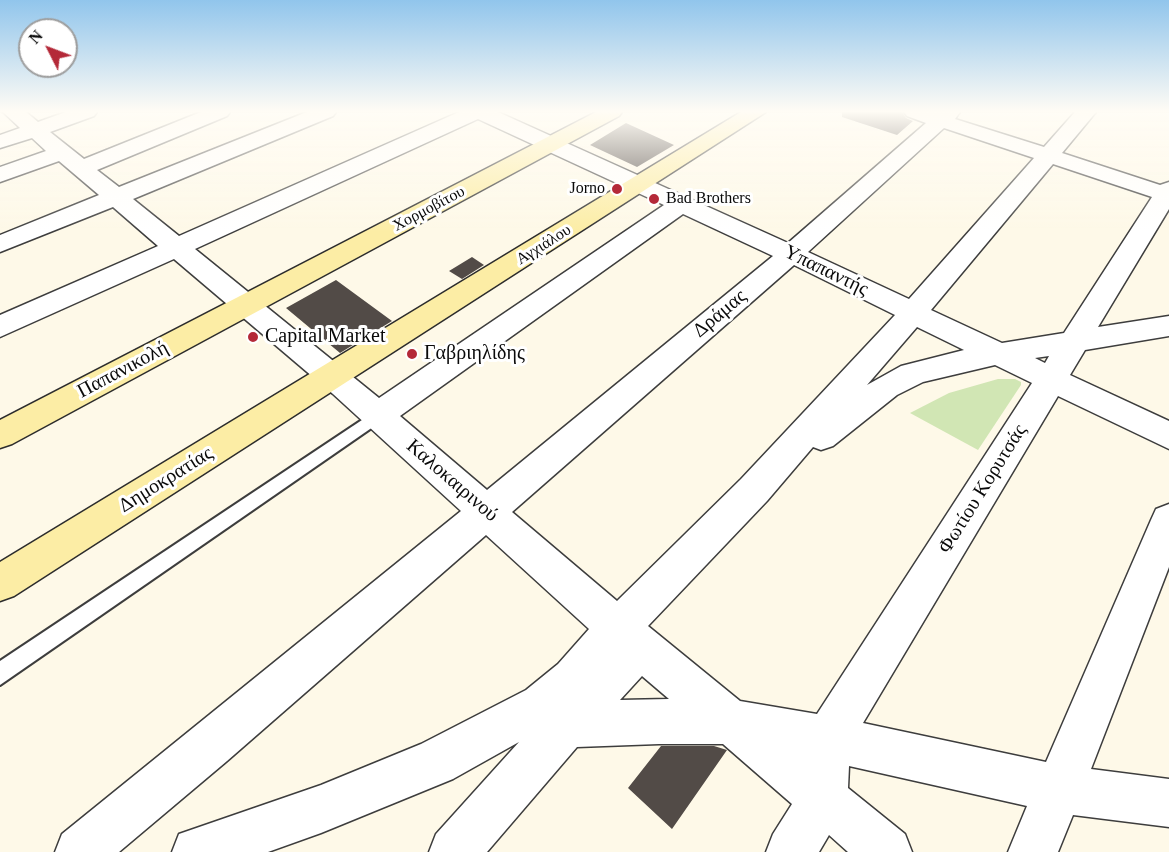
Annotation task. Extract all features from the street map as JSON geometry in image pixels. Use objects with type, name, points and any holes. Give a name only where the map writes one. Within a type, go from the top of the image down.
[{"type":"main road","name":"Χορμοβίτου","points":[[246,306],[536,152]]},
{"type":"main road","name":"Αγχιάλου","points":[[332,377],[692,152]]},
{"type":"main road","name":"Παπανικολή","points":[[0,435],[246,306]]},
{"type":"main road","name":"Δημοκρατίας","points":[[0,583],[332,377]]},
{"type":"street","name":"Καλοκαιρινού","points":[[62,152],[332,377],[629,637],[887,852]]},
{"type":"street","points":[[0,174],[72,160],[97,152]]},
{"type":"street","points":[[0,244],[228,152]]},
{"type":"street","points":[[0,327],[390,152]]},
{"type":"street","name":"Υπαπαντής","points":[[568,152],[791,254],[1169,436]]},
{"type":"street","name":"Δράμας","points":[[80,852],[791,254],[906,152]]},
{"type":"street","points":[[1037,152],[1168,193]]},
{"type":"street","points":[[454,852],[566,725],[629,637],[753,490],[913,313],[1052,152]]},
{"type":"street","name":"Φωτίου Κορυτσάς","points":[[823,798],[828,739],[1168,193]]},
{"type":"street","points":[[377,416],[682,203]]},
{"type":"street","points":[[753,490],[886,387],[912,374],[942,365],[998,354],[1169,327]]},
{"type":"street","points":[[1033,852],[1169,520]]},
{"type":"street","points":[[197,852],[321,809],[436,762],[542,706],[573,679],[629,637]]},
{"type":"street","points":[[566,725],[684,721],[733,723],[828,739],[1059,789],[1169,803]]},
{"type":"street","points":[[791,852],[823,798]]},
{"type":"lane","points":[[0,674],[377,416]]},
{"type":"green space","points":[[998,379],[1015,379],[1021,382],[1021,385],[978,450],[910,413],[949,393]]},
{"type":"building","points":[[604,152],[663,152],[637,167]]},
{"type":"building","points":[[472,257],[484,265],[462,279],[449,271]]},
{"type":"building","points":[[336,280],[392,321],[340,353],[286,308]]},
{"type":"building","points":[[661,746],[714,746],[727,750],[672,829],[628,788]]},
{"type":"place","name":"Jorno","points":[[617,189]]},
{"type":"place","name":"Bad Brothers","points":[[654,199]]},
{"type":"place","name":"Capital Market","points":[[253,337]]},
{"type":"place","name":"Γαβριηλίδης","points":[[412,354]]}]
